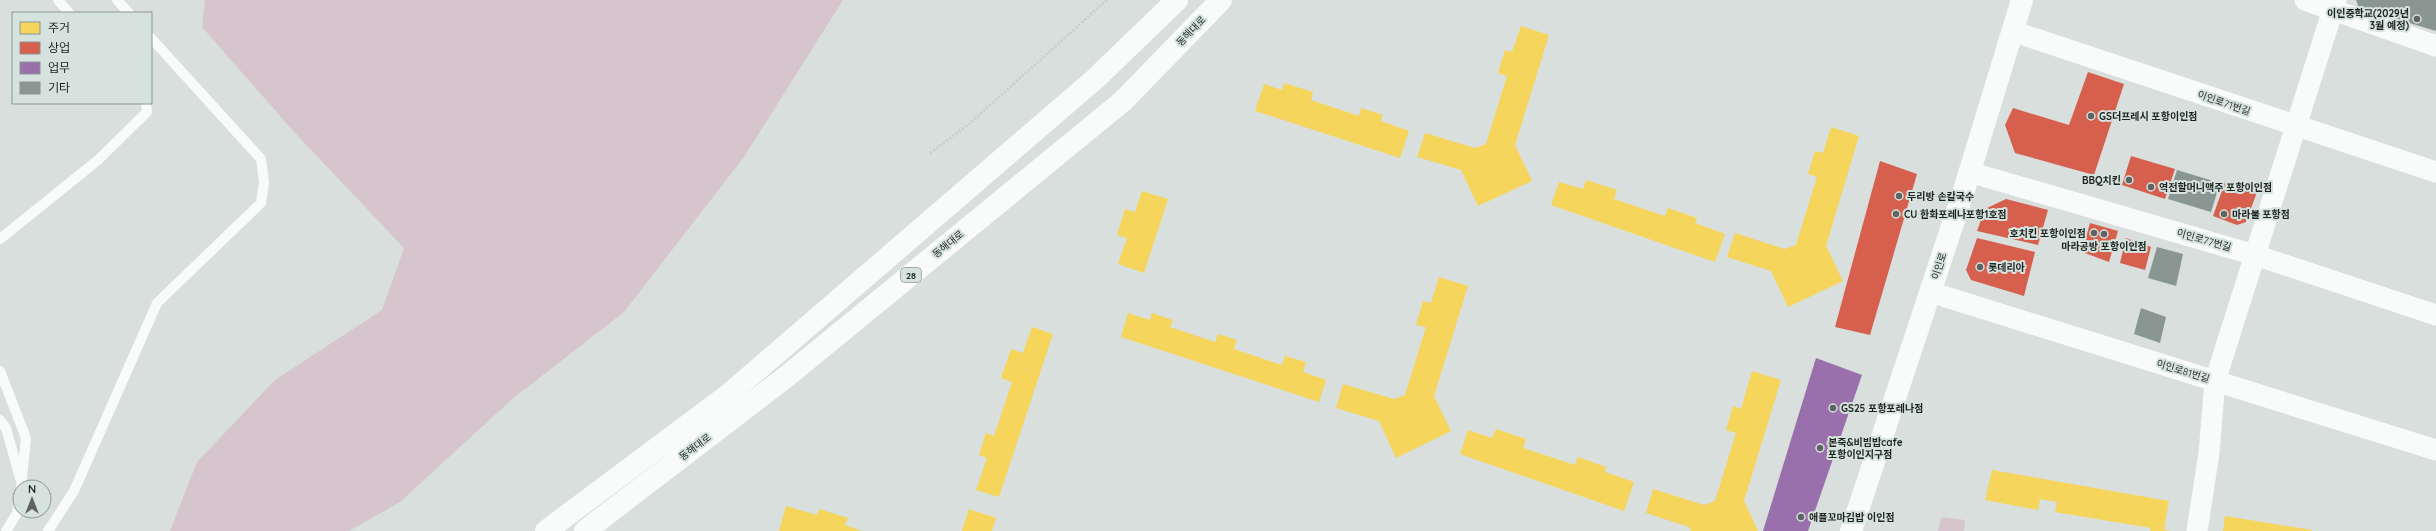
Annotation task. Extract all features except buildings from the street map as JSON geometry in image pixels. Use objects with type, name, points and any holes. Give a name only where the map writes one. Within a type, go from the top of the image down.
[{"type":"main road","points":[[546,531],[728,395],[1095,79],[1177,0]]},
{"type":"main road","name":"동해대로","points":[[585,531],[786,377],[1123,101],[1221,0]]},
{"type":"main road","name":"이인로","points":[[1851,531],[1969,172],[2022,0]]},
{"type":"street","points":[[2305,0],[2335,5],[2436,46]]},
{"type":"street","points":[[2196,531],[2208,453],[2215,381],[2335,5]]},
{"type":"street","name":"이인로71번길","points":[[2012,31],[2436,172]]},
{"type":"street","name":"이인로77번길","points":[[1969,172],[2255,254],[2436,314]]},
{"type":"street","name":"이인로81번길","points":[[1930,292],[2436,450]]},
{"type":"lane","points":[[58,0],[68,12]]},
{"type":"lane","points":[[117,0],[128,12]]},
{"type":"lane","points":[[48,531],[74,492],[157,303],[261,203],[264,182],[261,159],[152,39]]},
{"type":"lane","points":[[0,239],[98,160],[147,112],[146,104]]},
{"type":"lane","points":[[0,370],[26,438],[22,479]]},
{"type":"lane","points":[[0,420],[6,428],[19,479]]},
{"type":"lane","points":[[6,531],[13,519]]},
{"type":"path","points":[[930,154],[969,124],[1107,0]]},
{"type":"shaded area","points":[[205,0],[843,0],[744,157],[624,312],[511,400],[400,502],[349,531],[170,531],[197,462],[275,380],[382,310],[404,248],[295,133],[202,27]]},
{"type":"shaded area","points":[[1941,517],[1965,520],[1964,531],[1938,531]]},
{"type":"place","name":"이인중학교(2029년 3월 예정)","points":[[2417,19]]},
{"type":"place","name":"GS더프레시 포항이인점","points":[[2091,116]]},
{"type":"place","name":"BBQ치킨","points":[[2129,180]]},
{"type":"place","name":"역전할머니맥주 포항이인점","points":[[2151,187]]},
{"type":"place","name":"두리방 손칼국수","points":[[1899,196]]},
{"type":"place","name":"CU 한화포레나포항1호점","points":[[1896,214]]},
{"type":"place","name":"마라불 포항점","points":[[2224,214]]},
{"type":"place","name":"호치킨 포항이인점","points":[[2094,233]]},
{"type":"place","name":"마라공방 포항이인점","points":[[2104,234]]},
{"type":"place","name":"롯데리아","points":[[1980,267]]},
{"type":"place","name":"GS25 포항포레나점","points":[[1833,408]]},
{"type":"place","name":"본죽&비빔밥cafe 포항이인지구점","points":[[1820,448]]},
{"type":"place","name":"애플꼬마김밥 이인점","points":[[1801,517]]}]
